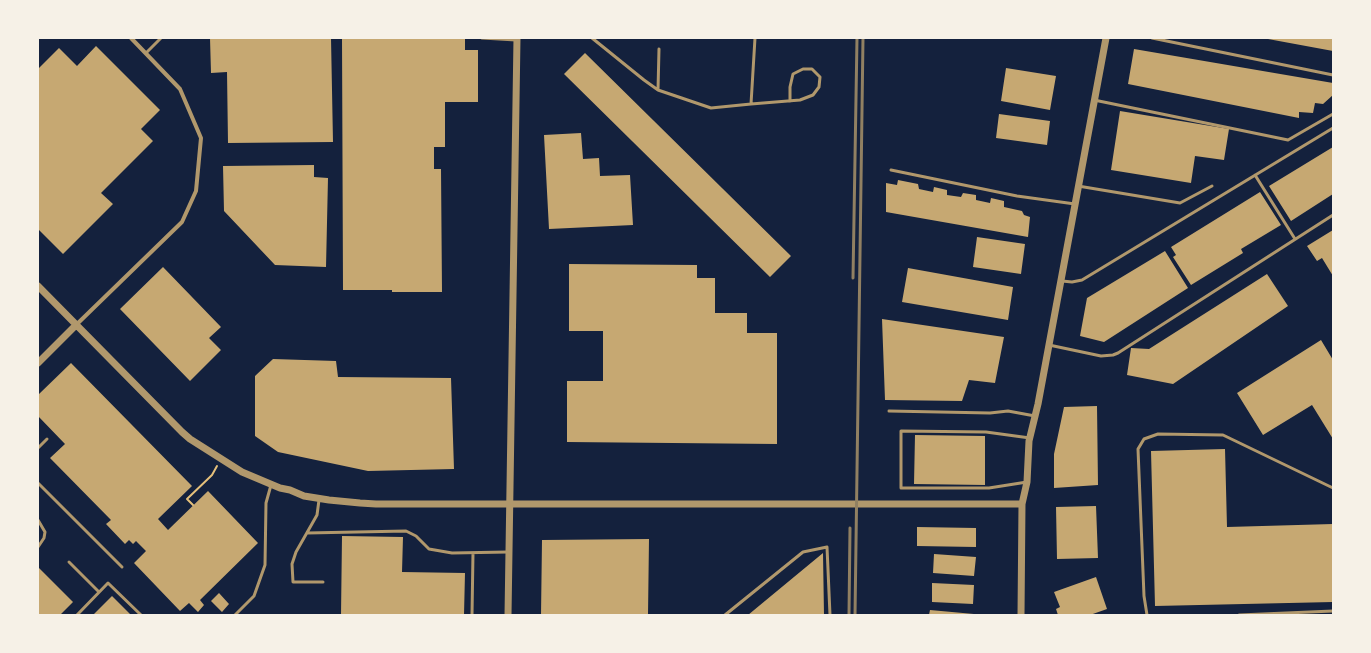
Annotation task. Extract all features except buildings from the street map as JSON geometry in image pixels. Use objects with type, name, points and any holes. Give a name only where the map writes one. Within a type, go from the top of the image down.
[{"type":"street","points":[[1020,615],[1022,504],[1027,482],[1030,438],[1049,345],[1106,38]]},
{"type":"street","points":[[38,363],[182,222],[196,191],[201,138],[180,89],[134,39]]},
{"type":"street","points":[[508,615],[518,39]]},
{"type":"street","points":[[38,286],[182,432],[221,460],[242,472],[304,496],[360,503],[1022,504]]},
{"type":"lane","points":[[146,53],[161,38]]},
{"type":"lane","points":[[482,38],[518,39]]},
{"type":"lane","points":[[592,38],[658,90],[710,108],[751,104],[790,101],[800,100],[813,95],[819,87],[820,77],[812,69],[803,69],[793,74],[790,87],[790,101]]},
{"type":"lane","points":[[751,104],[755,38]]},
{"type":"lane","points":[[1152,38],[1333,75]]},
{"type":"lane","points":[[658,90],[660,49]]},
{"type":"lane","points":[[1094,100],[1288,140],[1333,114]]},
{"type":"lane","points":[[1061,280],[1072,282],[1082,280],[1333,128]]},
{"type":"lane","points":[[891,170],[1017,196],[1075,204]]},
{"type":"lane","points":[[1256,175],[1296,239]]},
{"type":"lane","points":[[1078,186],[1180,203],[1212,186]]},
{"type":"lane","points":[[1049,345],[1101,356],[1113,356],[1333,215]]},
{"type":"lane","points":[[889,412],[990,413],[1008,410],[1035,416]]},
{"type":"lane","points":[[1027,482],[989,488],[902,488],[901,431],[986,432],[1030,438]]},
{"type":"lane","points":[[1147,615],[1144,596],[1138,448],[1144,439],[1158,434],[1223,435],[1333,488]]},
{"type":"lane","points":[[38,448],[47,439]]},
{"type":"lane","points":[[38,483],[122,567]]},
{"type":"lane","points":[[235,615],[254,596],[265,565],[266,503],[271,484]]},
{"type":"lane","points":[[319,498],[317,515],[292,561],[293,582],[323,582]]},
{"type":"lane","points":[[38,520],[45,532],[44,538],[38,547]]},
{"type":"lane","points":[[307,533],[406,531],[416,536],[429,549],[452,553],[510,552]]},
{"type":"lane","points":[[725,615],[803,552],[827,547],[830,615]]},
{"type":"lane","points":[[472,615],[473,553]]},
{"type":"lane","points":[[69,562],[99,592]]},
{"type":"lane","points":[[77,615],[108,583],[141,615]]},
{"type":"lane","points":[[1238,615],[1333,610]]},
{"type":"path","points":[[193,505],[187,499],[212,475],[221,460]]},
{"type":"railway","points":[[853,278],[857,38]]},
{"type":"railway","points":[[855,615],[863,38]]},
{"type":"railway","points":[[849,615],[850,528]]}]
